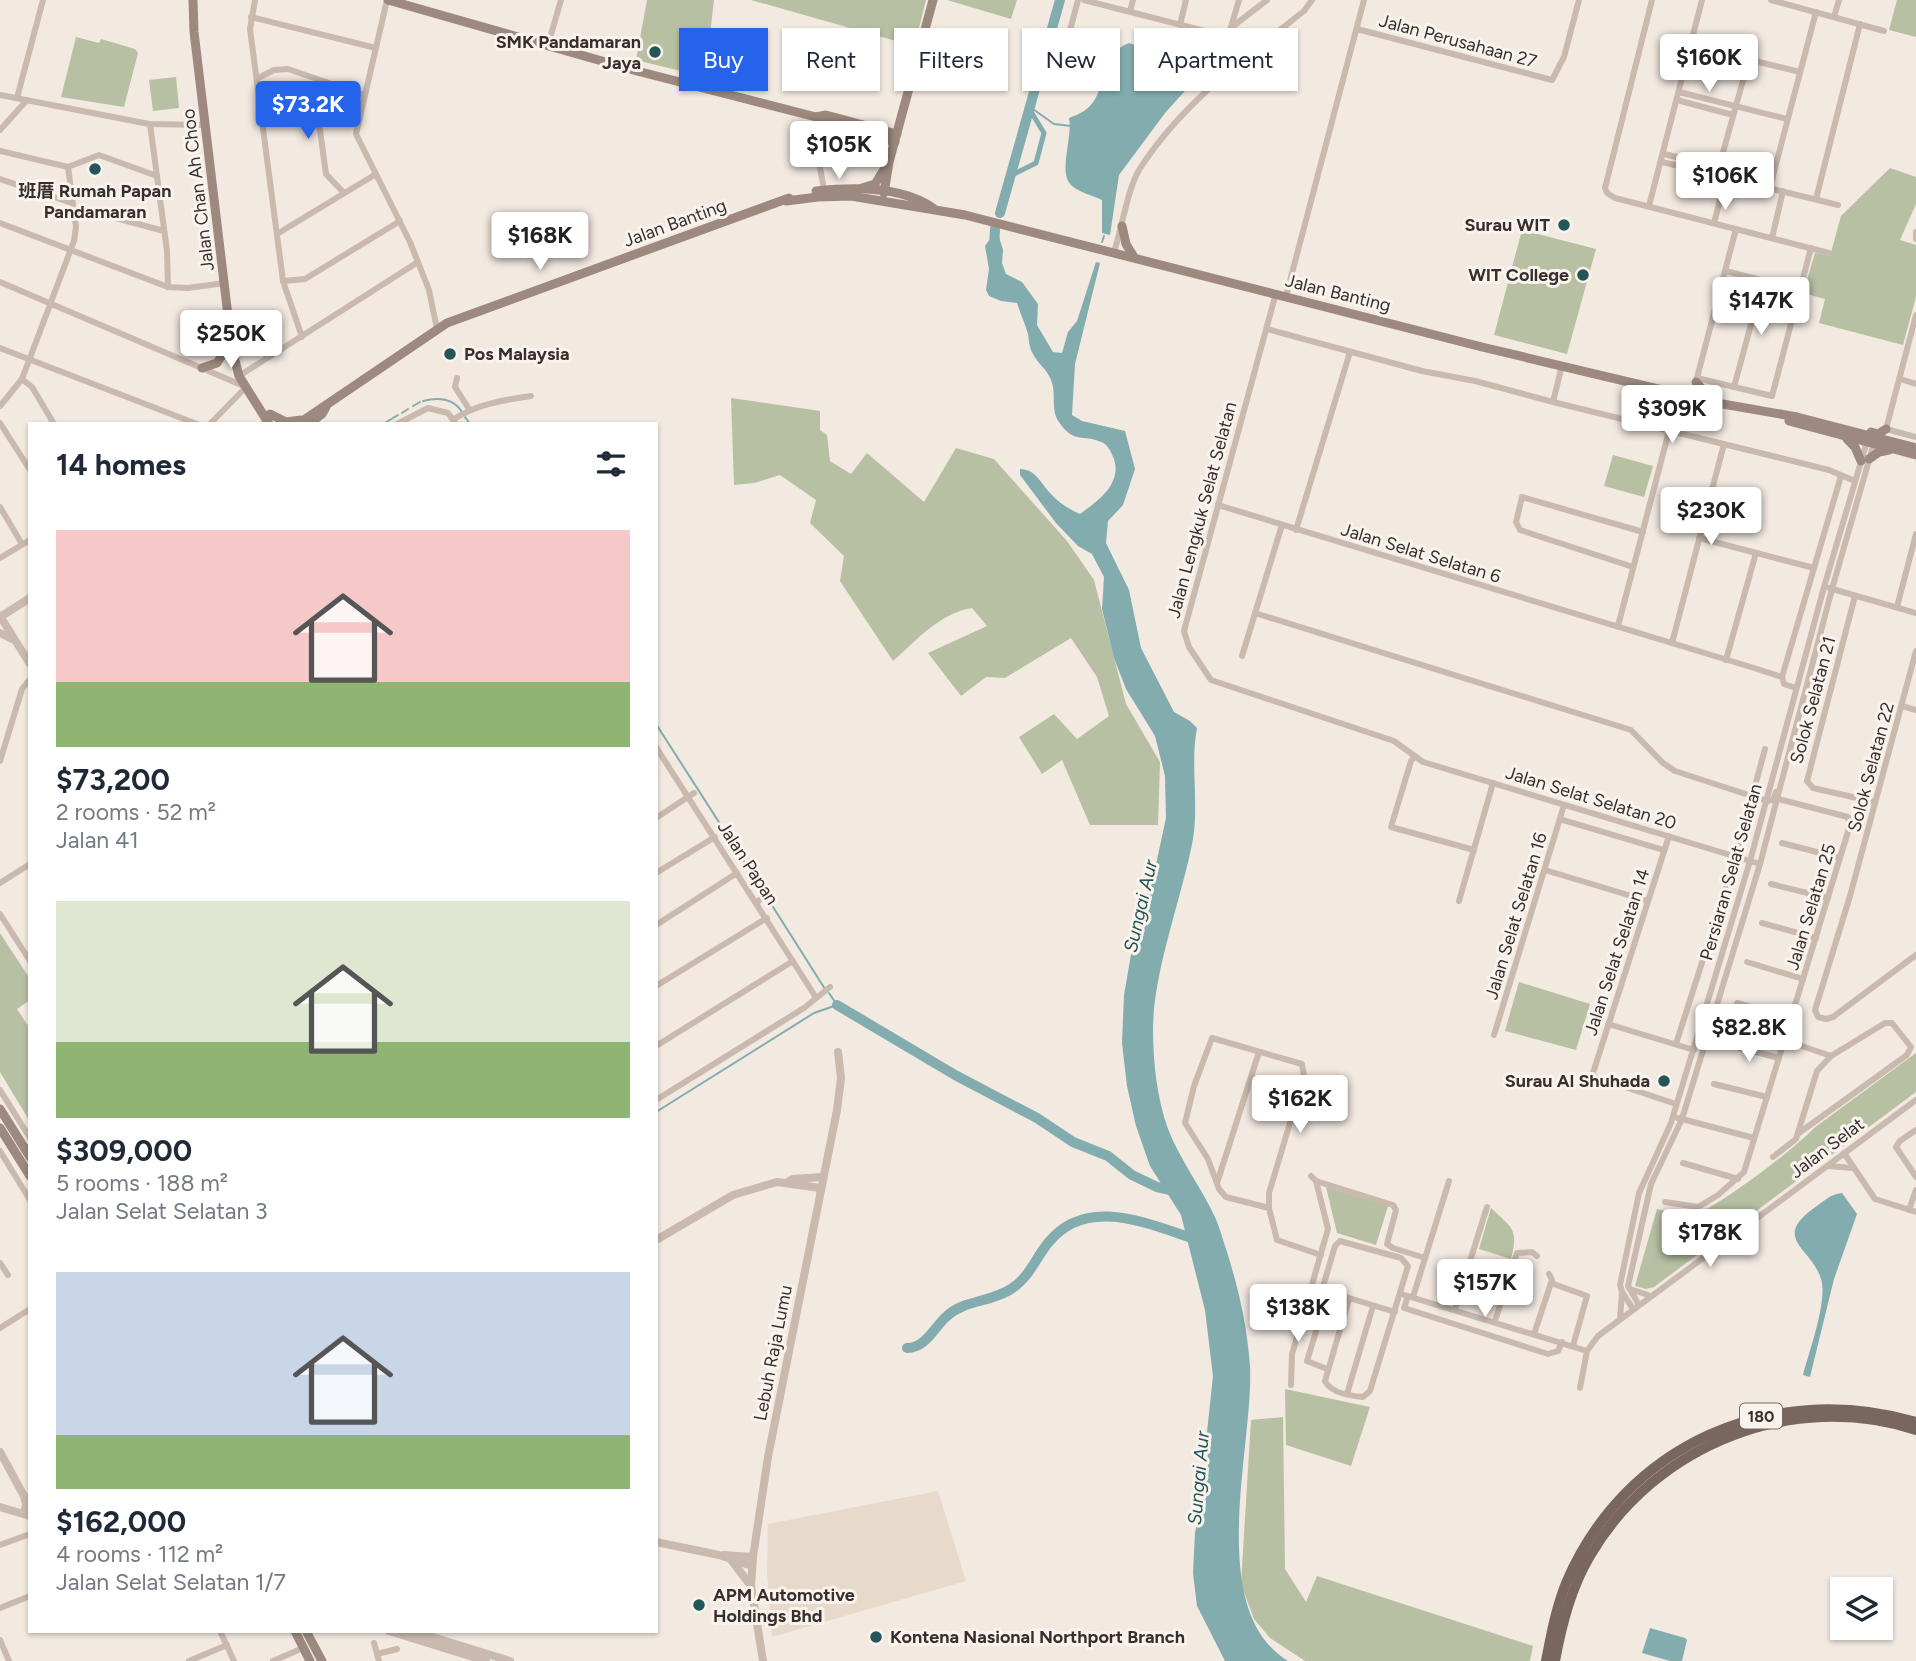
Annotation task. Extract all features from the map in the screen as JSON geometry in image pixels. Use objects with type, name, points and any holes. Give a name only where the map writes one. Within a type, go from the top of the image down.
[{"type":"main road","points":[[391,0],[637,71],[820,119],[827,115],[896,138]]},
{"type":"main road","points":[[883,196],[888,167],[933,0]]},
{"type":"main road","name":"Jalan Chan Ah Choo","points":[[193,3],[231,340],[239,376],[267,419]]},
{"type":"main road","points":[[786,201],[852,192],[875,184],[888,167]]},
{"type":"main road","points":[[888,167],[892,187],[903,200]]},
{"type":"main road","name":"Jalan Banting","points":[[303,422],[437,328],[485,307],[786,201],[790,197],[824,190],[852,192]]},
{"type":"main road","points":[[852,192],[883,196]]},
{"type":"main road","points":[[852,192],[883,196]]},
{"type":"main road","name":"Jalan Banting","points":[[883,196],[1676,394],[1797,418],[1871,440],[1916,448]]},
{"type":"main road","points":[[1122,226],[1126,244],[1133,257]]},
{"type":"main road","points":[[202,368],[213,365],[220,359],[231,340]]},
{"type":"main road","points":[[1676,394],[1696,380],[1706,395],[1717,403]]},
{"type":"main road","points":[[267,419],[303,422]]},
{"type":"main road","points":[[1844,433],[1878,433],[1886,429]]},
{"type":"main road","points":[[1844,433],[1865,460],[1879,452],[1898,450]]},
{"type":"main road","name":"Jalan Banting","points":[[1871,440],[1916,455]]},
{"type":"main road","points":[[0,1109],[28,1154]]},
{"type":"main road","points":[[0,1128],[28,1173]]},
{"type":"main road","name":"180","points":[[1555,1661],[1566,1611],[1580,1575],[1630,1496],[1656,1466],[1687,1446],[1738,1423],[1766,1415],[1807,1409],[1855,1409],[1916,1422]]},
{"type":"main road","name":"180","points":[[1546,1661],[1555,1616],[1573,1568],[1600,1522],[1668,1468],[1703,1447],[1778,1421],[1847,1417],[1916,1430]]},
{"type":"main road","points":[[296,1633],[310,1661]]},
{"type":"main road","points":[[307,1633],[322,1661]]},
{"type":"street","points":[[17,98],[43,0]]},
{"type":"street","points":[[255,0],[250,29],[283,281],[302,337]]},
{"type":"street","points":[[391,0],[376,48],[356,134],[418,262],[429,290],[437,328]]},
{"type":"street","points":[[548,45],[561,0]]},
{"type":"street","points":[[1071,28],[1079,0]]},
{"type":"street","points":[[1084,0],[1195,28]]},
{"type":"street","points":[[1130,11],[1133,0]]},
{"type":"street","points":[[1180,24],[1186,0]]},
{"type":"street","points":[[1232,28],[1239,0]]},
{"type":"street","points":[[1234,28],[1267,0]]},
{"type":"street","points":[[1114,252],[1139,171],[1210,86],[1304,11],[1312,0]]},
{"type":"street","name":"Jalan Lengkuk Selat Selatan","points":[[1364,0],[1281,294],[1267,329],[1184,631],[1189,647],[1211,680],[1394,741],[1415,757]]},
{"type":"street","name":"Jalan Perusahaan 27","points":[[1357,29],[1552,80],[1563,57],[1579,0]]},
{"type":"street","points":[[1652,0],[1605,188],[1609,196],[1829,253]]},
{"type":"street","points":[[1649,206],[1702,0]]},
{"type":"street","points":[[1771,0],[1884,31]]},
{"type":"street","points":[[1834,17],[1839,0]]},
{"type":"street","points":[[1770,187],[1816,12]]},
{"type":"street","points":[[251,17],[376,48]]},
{"type":"street","points":[[1816,199],[1860,24]]},
{"type":"street","points":[[1690,45],[1800,72]]},
{"type":"street","points":[[1718,171],[1749,59]]},
{"type":"street","points":[[258,78],[281,68],[364,95]]},
{"type":"street","points":[[326,82],[318,99],[317,109],[326,174],[343,192]]},
{"type":"street","points":[[1679,92],[1787,119]]},
{"type":"street","points":[[0,95],[150,124],[206,125]]},
{"type":"street","points":[[0,130],[27,100]]},
{"type":"street","points":[[1677,100],[1733,115]]},
{"type":"street","points":[[820,119],[820,162],[824,190]]},
{"type":"street","points":[[150,124],[164,231],[168,287]]},
{"type":"street","points":[[0,151],[68,167],[99,155],[157,176]]},
{"type":"street","points":[[1664,154],[1718,171],[1726,177],[1838,205]]},
{"type":"street","points":[[1662,162],[1718,171]]},
{"type":"street","points":[[0,406],[22,379],[71,251],[75,235],[68,167]]},
{"type":"street","points":[[277,234],[376,174]]},
{"type":"street","points":[[1714,223],[1726,177]]},
{"type":"street","points":[[0,179],[72,203]]},
{"type":"street","points":[[1772,238],[1783,191]]},
{"type":"street","points":[[74,215],[112,217],[164,231]]},
{"type":"street","points":[[283,281],[305,279],[400,221]]},
{"type":"street","points":[[0,223],[168,287],[188,288],[225,283]]},
{"type":"street","points":[[1692,397],[1736,229]]},
{"type":"street","points":[[1916,232],[1916,239]]},
{"type":"street","points":[[1768,414],[1811,248]]},
{"type":"street","points":[[239,376],[418,262]]},
{"type":"street","points":[[1726,271],[1799,290]]},
{"type":"street","points":[[1734,387],[1763,281]]},
{"type":"street","points":[[0,282],[246,387],[212,422]]},
{"type":"street","points":[[1916,315],[1914,336],[1886,429],[1916,437]]},
{"type":"street","points":[[1267,329],[1724,444],[1855,481]]},
{"type":"street","points":[[0,348],[192,422]]},
{"type":"street","points":[[1296,530],[1350,352]]},
{"type":"street","points":[[1553,402],[1562,365]]},
{"type":"street","points":[[22,379],[32,387],[53,422]]},
{"type":"street","points":[[457,379],[455,387],[467,410]]},
{"type":"street","points":[[1696,380],[1772,397]]},
{"type":"street","points":[[1900,380],[1916,384]]},
{"type":"street","points":[[401,422],[428,408],[439,409],[456,419],[467,410],[497,400],[531,396]]},
{"type":"street","points":[[0,423],[28,467]]},
{"type":"street","points":[[1618,626],[1669,431]]},
{"type":"street","name":"Persiaran Selat Selatan","points":[[1625,1290],[1649,1192],[1682,1119],[1760,864],[1871,440]]},
{"type":"street","points":[[1672,643],[1724,444]]},
{"type":"street","name":"Persiaran Selat Selatan","points":[[1625,1290],[1621,1280],[1639,1194],[1673,1116],[1750,861],[1855,481],[1865,460]]},
{"type":"street","points":[[1796,688],[1784,684],[1782,677],[1841,476]]},
{"type":"street","points":[[1220,496],[1228,509]]},
{"type":"street","points":[[1633,567],[1520,530],[1516,522],[1522,497],[1643,532]]},
{"type":"street","points":[[0,507],[22,544]]},
{"type":"street","name":"Jalan Selat Selatan 6","points":[[1217,509],[1228,509],[1282,525],[1782,677]]},
{"type":"street","points":[[1242,656],[1282,525]]},
{"type":"street","points":[[1897,607],[1916,534]]},
{"type":"street","points":[[1699,538],[1814,568]]},
{"type":"street","points":[[0,558],[28,541]]},
{"type":"street","points":[[1726,660],[1756,553]]},
{"type":"street","points":[[1824,587],[1916,613]]},
{"type":"street","name":"Solok Selatan 21","points":[[1855,596],[1807,781],[1813,788],[1875,802]]},
{"type":"street","points":[[28,599],[0,617],[28,658]]},
{"type":"street","points":[[1255,613],[1632,730],[1663,763],[1675,771],[1767,801],[1774,798],[1783,778]]},
{"type":"street","points":[[0,633],[16,642]]},
{"type":"street","name":"Solok Selatan 22","points":[[1916,651],[1850,896],[1815,1010],[1818,1017],[1833,1017],[1916,955]]},
{"type":"street","points":[[0,761],[22,689],[28,682]]},
{"type":"street","points":[[1902,706],[1916,710]]},
{"type":"street","points":[[1676,1044],[1736,856],[1765,749]]},
{"type":"street","name":"Jalan Papan","points":[[658,750],[691,795],[737,873],[759,901],[766,918],[793,961],[818,994]]},
{"type":"street","points":[[1415,757],[1411,761],[1391,827],[1474,850]]},
{"type":"street","name":"Jalan Selat Selatan 20","points":[[1415,757],[1760,864]]},
{"type":"street","points":[[1459,901],[1493,783]]},
{"type":"street","points":[[658,817],[691,795]]},
{"type":"street","name":"Jalan Selatan 25","points":[[1738,1179],[1744,1172],[1850,825],[1848,817],[1778,799]]},
{"type":"street","name":"Jalan Selat Selatan 16","points":[[1494,1035],[1564,805]]},
{"type":"street","points":[[1560,819],[1664,850]]},
{"type":"street","name":"Jalan Selat Selatan 14","points":[[1669,836],[1592,1076],[1676,1104]]},
{"type":"street","points":[[658,872],[715,837]]},
{"type":"street","points":[[1783,843],[1840,858]]},
{"type":"street","points":[[0,883],[28,865]]},
{"type":"street","points":[[1545,870],[1648,901]]},
{"type":"street","points":[[658,924],[737,873]]},
{"type":"street","points":[[1771,884],[1828,898]]},
{"type":"street","points":[[759,901],[768,894]]},
{"type":"street","points":[[0,914],[28,958]]},
{"type":"street","points":[[658,985],[766,918]]},
{"type":"street","points":[[1762,923],[1816,938]]},
{"type":"street","points":[[658,1045],[793,961]]},
{"type":"street","points":[[1747,962],[1803,979]]},
{"type":"street","points":[[658,1099],[804,1008],[830,987]]},
{"type":"street","points":[[1737,1003],[1791,1018]]},
{"type":"street","points":[[1773,1157],[1792,1145],[1799,1133],[1817,1071],[1830,1056],[1885,1023],[1895,1025],[1911,1047],[1907,1055],[1799,1133]]},
{"type":"street","points":[[1608,1024],[1702,1052]]},
{"type":"street","points":[[1269,1208],[1226,1197],[1217,1183],[1208,1159],[1185,1123],[1194,1086],[1212,1038],[1298,1062],[1303,1067],[1304,1076],[1271,1182],[1269,1208],[1277,1240],[1321,1255]]},
{"type":"street","points":[[1784,1040],[1830,1056]]},
{"type":"street","points":[[1726,1044],[1779,1058]]},
{"type":"street","name":"Lebuh Raja Lumu","points":[[763,1661],[751,1586],[752,1562],[768,1457],[840,1086],[838,1052]]},
{"type":"street","points":[[1217,1183],[1259,1052]]},
{"type":"street","points":[[1714,1084],[1767,1097]]},
{"type":"street","points":[[0,1090],[28,1135]]},
{"type":"street","name":"Jalan Selat","points":[[1587,1351],[1598,1336],[1620,1319],[1916,1100]]},
{"type":"street","points":[[1673,1116],[1754,1138]]},
{"type":"street","points":[[1916,1130],[1896,1147],[1916,1177]]},
{"type":"street","points":[[0,1151],[28,1197]]},
{"type":"street","points":[[1844,1153],[1875,1199],[1913,1211],[1915,1194]]},
{"type":"street","points":[[1683,1163],[1738,1179]]},
{"type":"street","points":[[802,1181],[825,1164]]},
{"type":"street","points":[[1827,1166],[1853,1168]]},
{"type":"street","points":[[658,1239],[733,1195],[771,1183],[822,1177]]},
{"type":"street","points":[[1291,1385],[1293,1354],[1328,1223],[1313,1179],[1395,1206],[1387,1244],[1424,1258]]},
{"type":"street","points":[[1665,1202],[1698,1207],[1738,1179]]},
{"type":"street","points":[[802,1181],[820,1188]]},
{"type":"street","points":[[802,1181],[818,1205]]},
{"type":"street","points":[[1349,1299],[1325,1381],[1328,1387],[1363,1397],[1370,1391],[1395,1312],[1407,1295],[1424,1258],[1449,1181]]},
{"type":"street","points":[[1455,1309],[1487,1207]]},
{"type":"street","points":[[1327,1369],[1307,1362],[1335,1245],[1340,1241],[1405,1261],[1408,1266],[1404,1308],[1548,1354],[1558,1351],[1562,1342]]},
{"type":"street","points":[[1495,1321],[1517,1253],[1532,1252],[1537,1255]]},
{"type":"street","points":[[0,1263],[8,1275]]},
{"type":"street","points":[[1534,1334],[1551,1283],[1549,1274]]},
{"type":"street","points":[[1551,1283],[1579,1292],[1588,1298],[1573,1346]]},
{"type":"street","points":[[1311,1287],[1395,1312]]},
{"type":"street","points":[[1625,1290],[1651,1296]]},
{"type":"street","points":[[1625,1290],[1636,1307]]},
{"type":"street","points":[[1620,1319],[1625,1290]]},
{"type":"street","points":[[1407,1295],[1587,1351],[1580,1388]]},
{"type":"street","points":[[1347,1394],[1373,1306]]},
{"type":"street","points":[[0,1328],[28,1310]]},
{"type":"street","points":[[0,1452],[15,1478],[26,1504],[27,1515],[0,1507]]},
{"type":"street","points":[[15,1478],[28,1494]]},
{"type":"street","points":[[0,1545],[28,1535]]},
{"type":"street","points":[[658,1542],[752,1562]]},
{"type":"street","points":[[731,1558],[755,1543]]},
{"type":"street","points":[[731,1558],[751,1586]]},
{"type":"street","points":[[0,1608],[28,1597]]},
{"type":"street","points":[[221,1633],[234,1661]]},
{"type":"street","points":[[395,1633],[486,1661]]},
{"type":"street","points":[[419,1633],[510,1661]]},
{"type":"street","points":[[0,1640],[9,1661]]},
{"type":"street","points":[[374,1643],[378,1658],[397,1648]]},
{"type":"street","points":[[189,1661],[227,1645]]},
{"type":"street","points":[[274,1661],[303,1648]]},
{"type":"green space","points":[[647,0],[714,0],[711,28],[679,28],[679,71],[636,60]]},
{"type":"green space","points":[[751,0],[926,0],[919,28],[894,28],[894,40],[880,37],[880,28],[850,28]]},
{"type":"green space","points":[[947,0],[1017,0],[1011,19]]},
{"type":"green space","points":[[1897,0],[1916,0],[1916,37],[1889,30]]},
{"type":"green space","points":[[76,37],[99,43],[101,39],[135,49],[138,53],[124,107],[61,97]]},
{"type":"green space","points":[[176,77],[179,108],[153,111],[149,80]]},
{"type":"green space","points":[[1890,168],[1916,177],[1916,204],[1900,240],[1916,245],[1916,297],[1903,345],[1819,323],[1825,299],[1803,293],[1815,253],[1830,256],[1841,216]]},
{"type":"green space","points":[[1522,230],[1596,249],[1567,354],[1494,335]]},
{"type":"green space","points":[[731,398],[820,411],[820,430],[827,435],[830,461],[851,474],[867,453],[924,502],[956,448],[994,459],[1067,541],[1094,580],[1126,704],[1160,762],[1158,825],[1090,825],[1062,760],[1042,774],[1019,737],[1054,714],[1077,739],[1109,716],[1097,677],[1071,638],[1005,678],[986,677],[961,696],[928,653],[987,626],[972,608],[939,621],[893,661],[840,581],[844,556],[810,523],[816,500],[780,475],[754,483],[734,485]]},
{"type":"green space","points":[[1613,455],[1653,466],[1644,497],[1604,486]]},
{"type":"green space","points":[[0,933],[28,976],[28,1001],[17,1009],[28,1026],[28,1118],[0,1072]]},
{"type":"green space","points":[[1519,982],[1590,1004],[1576,1050],[1505,1031]]},
{"type":"green space","points":[[1916,1053],[1916,1092],[1654,1287],[1646,1289],[1635,1286],[1657,1209],[1690,1215],[1720,1201]]},
{"type":"green space","points":[[1326,1187],[1388,1206],[1376,1245],[1337,1233]]},
{"type":"green space","points":[[1491,1208],[1504,1220],[1514,1235],[1511,1259],[1479,1249]]},
{"type":"green space","points":[[1285,1389],[1370,1407],[1351,1466],[1286,1445]]},
{"type":"green space","points":[[1283,1417],[1285,1569],[1306,1602],[1317,1576],[1533,1646],[1530,1661],[1305,1661],[1270,1638],[1254,1619],[1241,1584],[1251,1420]]},
{"type":"shaded area","points":[[938,1491],[966,1581],[772,1637],[767,1572],[768,1524]]},
{"type":"water","points":[[1129,43],[1134,45],[1134,91],[1185,91],[1119,175],[1110,235],[1102,233],[1102,200],[1071,185],[1067,179],[1066,163],[1069,118],[1092,104],[1098,91],[1120,91],[1120,48]]},
{"type":"water","points":[[993,235],[999,237],[1006,274],[1022,282],[1038,304],[1037,325],[1053,352],[1062,353],[1068,332],[1077,321],[1096,262],[1100,263],[1075,364],[1072,415],[1082,421],[1125,431],[1135,469],[1123,505],[1108,521],[1106,543],[1129,590],[1141,648],[1174,712],[1197,728],[1193,839],[1154,1007],[1155,1067],[1158,1092],[1168,1129],[1217,1221],[1242,1308],[1250,1366],[1239,1524],[1240,1566],[1247,1605],[1262,1637],[1288,1661],[1225,1661],[1197,1606],[1193,1573],[1195,1533],[1208,1469],[1207,1432],[1213,1376],[1205,1310],[1181,1215],[1150,1166],[1136,1126],[1127,1086],[1122,1043],[1124,995],[1133,943],[1155,869],[1166,818],[1165,776],[1155,736],[1126,689],[1114,658],[1102,609],[1104,577],[1092,554],[1078,546],[1056,523],[1020,475],[1020,469],[1030,471],[1057,500],[1080,514],[1112,484],[1116,468],[1114,459],[1103,443],[1074,436],[1064,429],[1056,417],[1051,380],[1032,351],[1017,303],[989,296],[986,290],[989,269],[985,246]]},
{"type":"water","points":[[1842,1193],[1857,1214],[1834,1279],[1810,1377],[1803,1375],[1820,1313],[1822,1288],[1816,1268],[1798,1244],[1796,1228],[1814,1208],[1830,1197]]},
{"type":"water","points":[[1650,1628],[1687,1640],[1682,1661],[1670,1661],[1642,1653]]},
{"type":"waterway","name":"Sungai Aur","points":[[1000,213],[1060,0]]},
{"type":"waterway","points":[[1030,107],[1054,124],[1071,126]]},
{"type":"waterway","name":"Sungai Aur","points":[[1010,176],[1036,163],[1044,133],[1030,110]]},
{"type":"waterway","name":"Sungai Aur","points":[[994,246],[995,229]]},
{"type":"waterway","points":[[1102,242],[1104,236]]},
{"type":"waterway","points":[[423,401],[445,400],[462,412]]},
{"type":"waterway","points":[[413,406],[420,402]]},
{"type":"waterway","points":[[402,413],[408,409]]},
{"type":"waterway","points":[[386,422],[398,415]]},
{"type":"waterway","points":[[465,417],[469,422]]},
{"type":"waterway","points":[[658,727],[765,894]]},
{"type":"waterway","points":[[768,899],[825,989]]},
{"type":"waterway","points":[[658,1111],[814,1013],[837,1005],[829,993]]},
{"type":"waterway","points":[[837,1005],[955,1075],[1037,1118],[1073,1142],[1108,1156],[1132,1175],[1157,1187],[1175,1191]]},
{"type":"waterway","points":[[907,1348],[925,1341],[954,1311],[1017,1285],[1048,1243],[1064,1228],[1081,1220],[1100,1217],[1140,1221],[1198,1240]]},
{"type":"place","name":"SMK Pandamaran Jaya","points":[[655,52]]},
{"type":"place","name":"班厝 Rumah Papan Pandamaran","points":[[95,169]]},
{"type":"place","name":"Surau WIT","points":[[1564,225]]},
{"type":"place","name":"WIT College","points":[[1583,275]]},
{"type":"place","name":"Pos Malaysia","points":[[450,354]]},
{"type":"place","name":"Surau Al Shuhada","points":[[1664,1081]]},
{"type":"place","name":"APM Automotive Holdings Bhd","points":[[699,1605]]},
{"type":"place","name":"Kontena Nasional Northport Branch","points":[[876,1637]]}]
